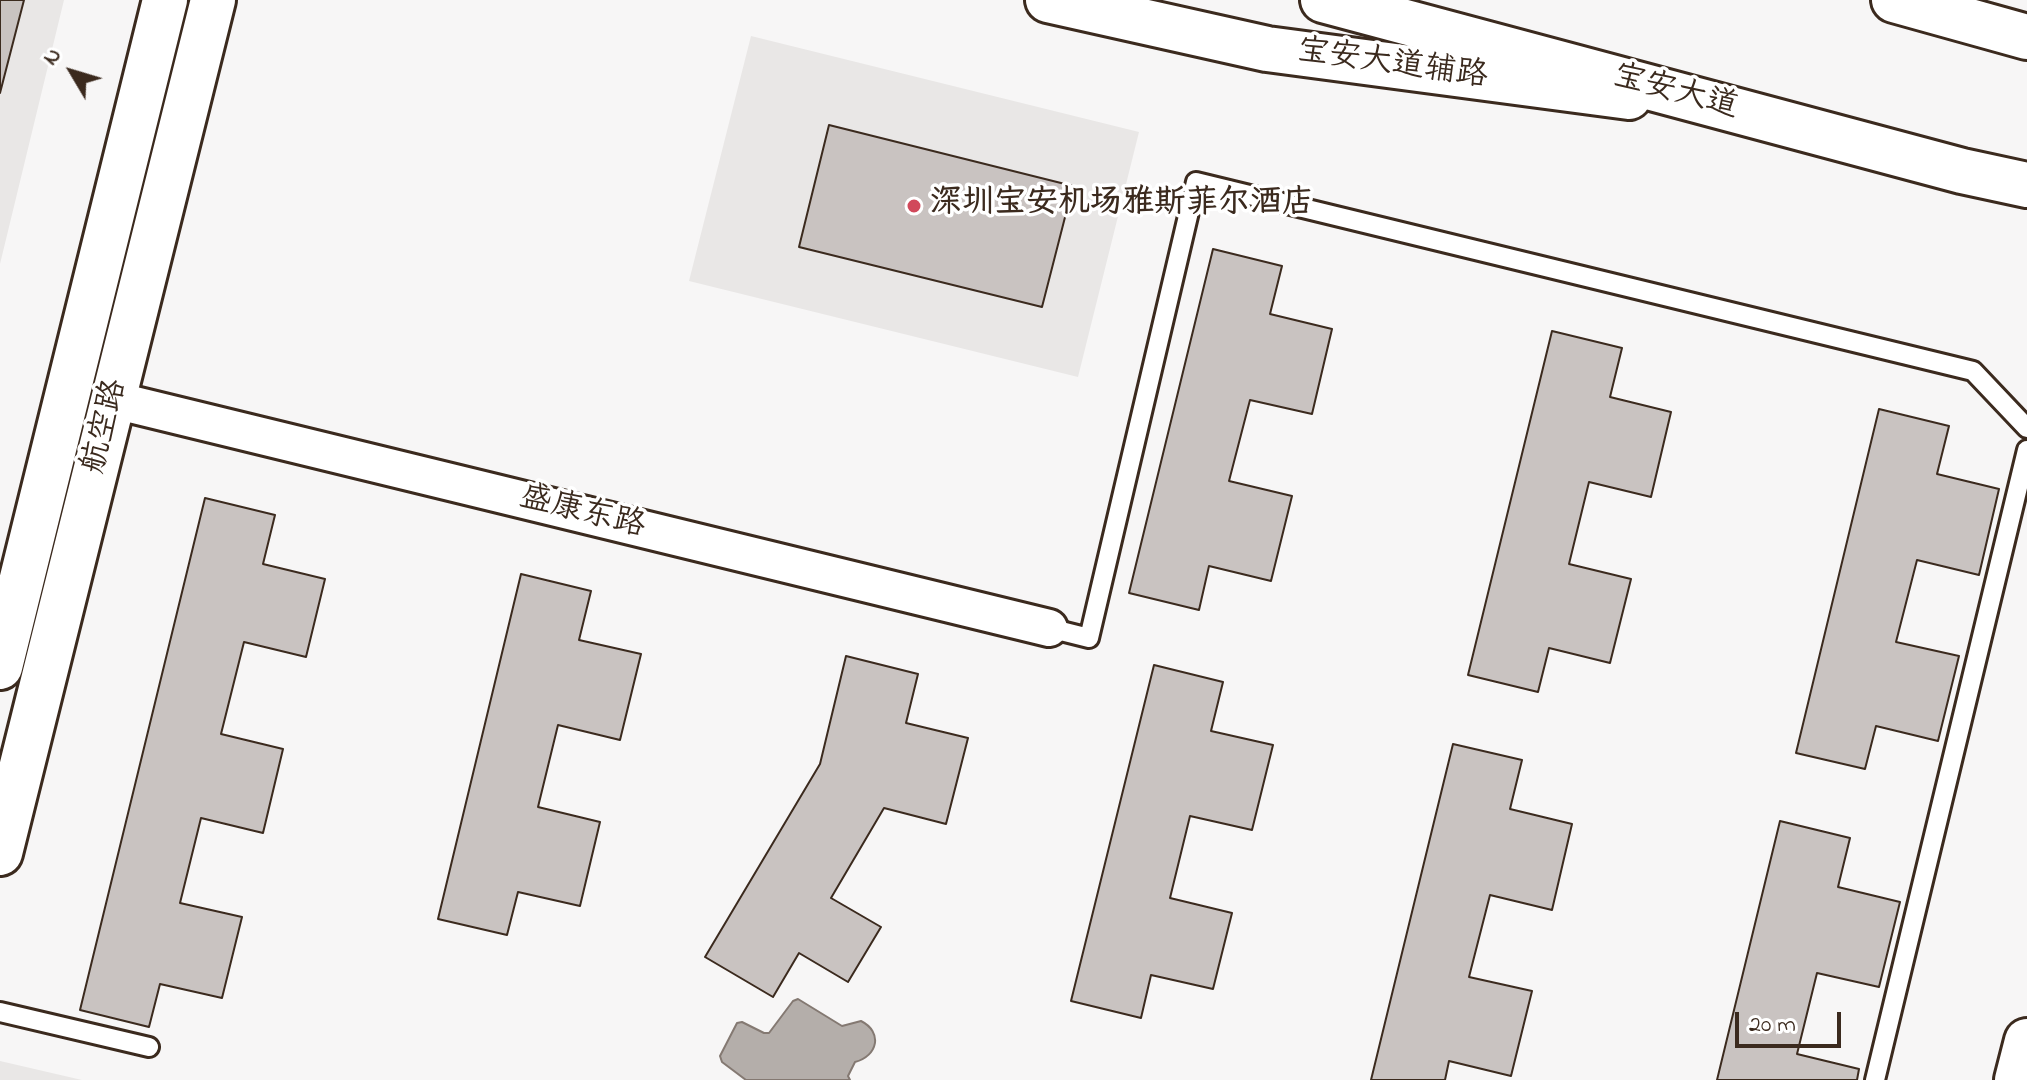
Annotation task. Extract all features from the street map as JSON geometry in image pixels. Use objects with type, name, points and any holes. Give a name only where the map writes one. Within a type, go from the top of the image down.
[{"type":"main road","name":"航空路","points":[[0,667],[165,0]]},
{"type":"main road","name":"航空路","points":[[0,853],[213,0]]},
{"type":"main road","name":"宝安大道辅路","points":[[1048,0],[1267,49],[1740,111]]},
{"type":"main road","name":"宝安大道","points":[[1323,0],[1962,171],[2027,185]]},
{"type":"main road","points":[[1894,0],[2025,36]]},
{"type":"main road","points":[[1962,171],[2027,199]]},
{"type":"main road","points":[[2017,1080],[2027,1041]]},
{"type":"street","name":"盛康东路","points":[[114,400],[1049,628]]},
{"type":"lane","points":[[1049,628],[1089,638],[1196,182],[1973,371],[2027,428]]},
{"type":"lane","points":[[1875,1080],[2027,450]]},
{"type":"lane","points":[[0,1012],[149,1047]]},
{"type":"shaded area","points":[[0,0],[64,0],[0,264]]},
{"type":"shaded area","name":"深圳宝安机场雅斯菲尔酒店","points":[[751,36],[1139,132],[1078,377],[689,281]]},
{"type":"shaded area","points":[[798,999],[842,1026],[861,1021],[873,1031],[873,1049],[869,1055],[855,1062],[848,1076],[850,1080],[746,1080],[722,1062],[720,1056],[737,1023],[742,1022],[769,1033],[793,1001]]},
{"type":"shaded area","points":[[0,1061],[82,1080],[0,1080]]},
{"type":"building","points":[[0,0],[24,0],[0,93]]},
{"type":"building","points":[[829,125],[1073,186],[1042,307],[799,247]]},
{"type":"building","points":[[1213,249],[1282,266],[1270,314],[1332,329],[1312,414],[1250,400],[1229,481],[1292,496],[1271,581],[1209,566],[1199,610],[1129,593]]},
{"type":"building","points":[[1552,331],[1622,348],[1610,397],[1671,412],[1651,497],[1589,482],[1569,564],[1631,579],[1610,663],[1549,648],[1538,692],[1468,675]]},
{"type":"building","points":[[1879,409],[1949,426],[1937,474],[1999,489],[1979,575],[1917,560],[1896,642],[1959,656],[1938,741],[1876,726],[1865,769],[1796,753]]},
{"type":"building","points":[[205,498],[275,515],[263,564],[325,579],[306,657],[244,642],[221,734],[283,749],[263,833],[201,818],[180,903],[242,917],[222,998],[160,984],[149,1027],[80,1010]]},
{"type":"building","points":[[521,574],[591,591],[579,640],[641,654],[620,740],[558,725],[538,807],[600,822],[580,906],[518,892],[507,935],[438,919]]},
{"type":"building","points":[[846,656],[918,674],[906,723],[968,738],[946,824],[884,808],[831,898],[881,927],[848,982],[799,953],[773,997],[705,957],[820,764]]},
{"type":"building","points":[[1154,665],[1223,682],[1211,731],[1273,745],[1252,830],[1190,816],[1170,898],[1232,913],[1213,989],[1151,975],[1141,1018],[1071,1001]]},
{"type":"building","points":[[1453,744],[1522,760],[1510,809],[1572,824],[1552,910],[1490,895],[1469,977],[1532,991],[1511,1076],[1449,1061],[1445,1080],[1371,1080]]},
{"type":"building","points":[[1780,821],[1850,838],[1838,887],[1900,902],[1879,987],[1817,973],[1797,1054],[1859,1069],[1857,1080],[1717,1080]]},
{"type":"place","name":"深圳宝安机场雅斯菲尔酒店","points":[[914,206]]}]
